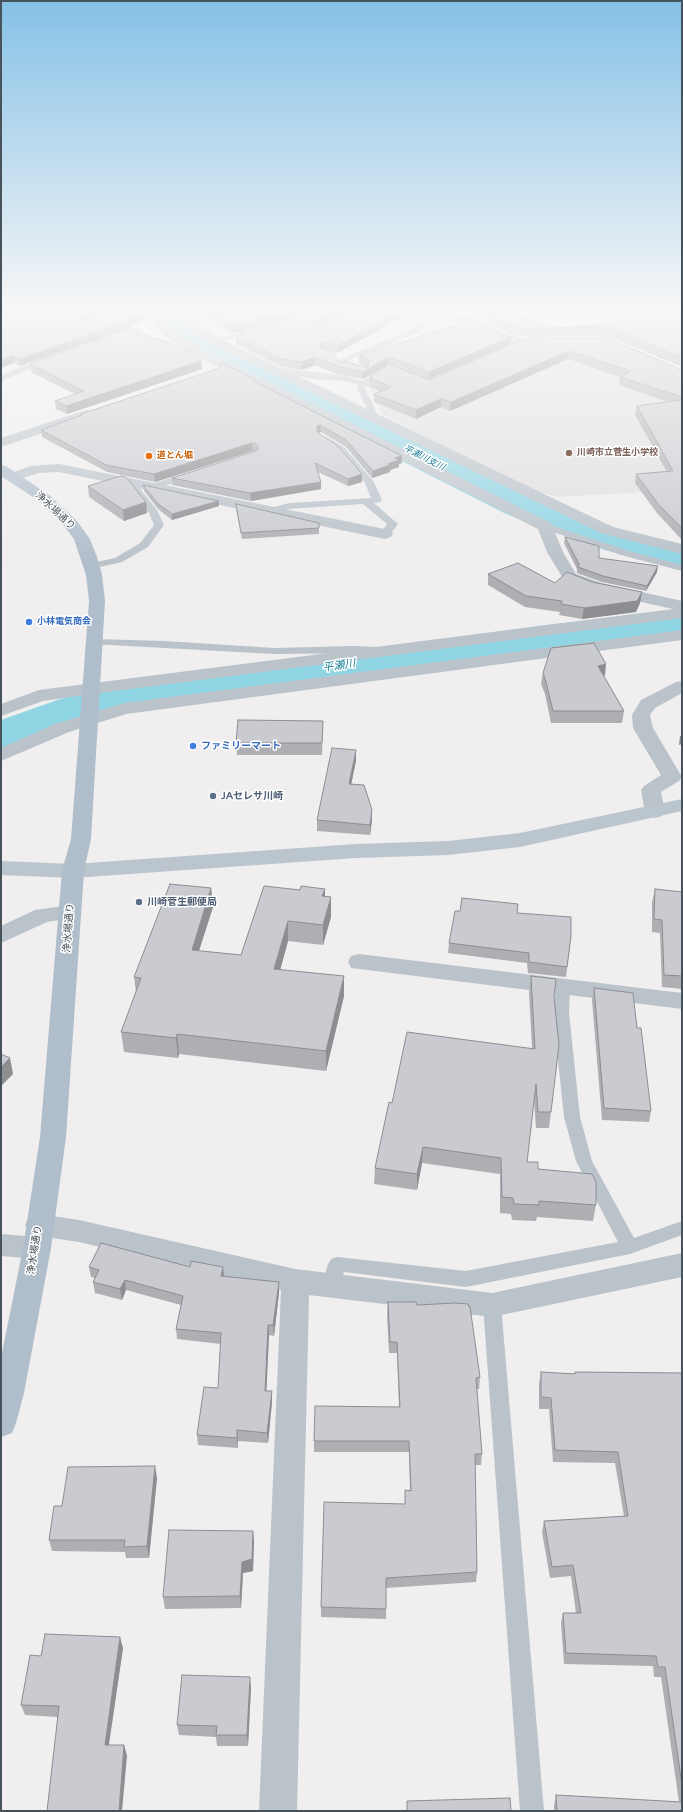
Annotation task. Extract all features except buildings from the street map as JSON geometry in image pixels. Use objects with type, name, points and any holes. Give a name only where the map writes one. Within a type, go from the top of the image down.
[{"type":"main road","name":"浄水場通り","points":[[1,1423],[9,1393],[38,1236],[53,1137],[70,912],[74,871],[81,839],[97,601],[94,575],[82,539],[71,524],[44,498],[7,473]]},
{"type":"street","points":[[287,397],[545,526]]},
{"type":"street","points":[[329,397],[607,530],[682,549]]},
{"type":"street","points":[[1,443],[97,411]]},
{"type":"street","points":[[7,473],[36,469],[59,468],[270,512],[385,534]]},
{"type":"street","points":[[553,504],[545,526],[555,552],[570,577],[597,587],[682,606]]},
{"type":"street","points":[[1,710],[39,696],[92,688],[682,612]]},
{"type":"street","points":[[1,755],[62,728],[89,721],[124,709],[682,635]]},
{"type":"street","points":[[380,650],[390,674]]},
{"type":"street","points":[[654,812],[651,790],[672,777],[644,728],[641,714],[648,704],[682,686]]},
{"type":"street","points":[[1,868],[74,871],[356,851],[448,848],[520,840],[682,805]]},
{"type":"street","points":[[1,935],[43,915],[70,912]]},
{"type":"street","points":[[359,962],[682,1001]]},
{"type":"street","points":[[1,1245],[38,1236],[79,1231],[294,1281],[492,1305],[682,1266]]},
{"type":"street","points":[[278,1811],[294,1281]]},
{"type":"lane","points":[[365,397],[376,420]]},
{"type":"lane","points":[[270,512],[289,506],[377,500],[369,482],[342,450],[321,436]]},
{"type":"lane","points":[[152,487],[195,473]]},
{"type":"lane","points":[[91,566],[118,560],[144,545],[159,525],[154,512],[130,482]]},
{"type":"lane","points":[[366,501],[393,524],[385,534]]},
{"type":"lane","points":[[545,526],[625,553],[682,568]]},
{"type":"lane","points":[[95,642],[165,644],[274,651],[353,649],[380,650]]},
{"type":"lane","points":[[563,986],[561,1013],[572,1117],[584,1161],[630,1247]]},
{"type":"lane","points":[[331,1286],[337,1264],[466,1279],[630,1247],[682,1228]]},
{"type":"lane","points":[[492,1305],[532,1811]]},
{"type":"shaded area","name":"川崎市立菅生小学校","points":[[373,397],[682,397],[682,490],[557,497],[531,489],[383,416]]},
{"type":"waterway","name":"平瀬川支川","points":[[301,397],[519,506],[619,542],[682,558]]},
{"type":"waterway","name":"平瀬川","points":[[1,735],[79,708],[125,695],[554,637],[682,623]]},
{"type":"place","name":"川崎市立菅生小学校","points":[[569,453]]},
{"type":"place","name":"道とん堀","points":[[149,456]]},
{"type":"place","name":"小林電気商会","points":[[29,622]]},
{"type":"place","name":"ファミリーマート","points":[[193,746]]},
{"type":"place","name":"JAセレサ川崎","points":[[213,796]]},
{"type":"place","name":"川崎菅生郵便局","points":[[139,902]]}]
